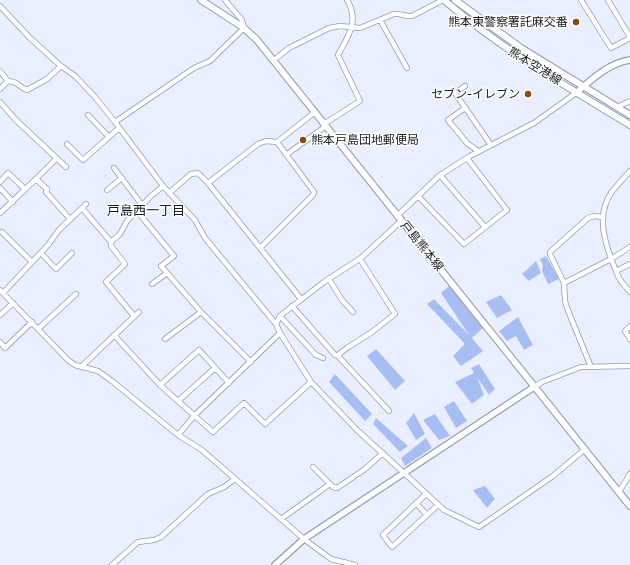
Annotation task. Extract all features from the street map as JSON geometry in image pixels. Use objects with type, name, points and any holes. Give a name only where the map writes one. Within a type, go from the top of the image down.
[{"type":"main road","name":"戸島熊本線","points":[[201,0],[244,28],[257,40],[274,60],[630,506]]},
{"type":"main road","name":"熊本空港線","points":[[444,0],[491,38],[576,93],[630,125]]},
{"type":"main road","name":"熊本空港線","points":[[455,0],[521,48],[630,115]]},
{"type":"street","points":[[115,122],[194,68],[210,61],[244,28],[242,20],[225,0]]},
{"type":"street","points":[[286,155],[325,125],[360,101],[338,54],[351,32],[352,27],[351,6],[347,0]]},
{"type":"street","points":[[274,60],[288,48],[329,28],[340,26],[360,28],[398,13],[410,17],[444,0]]},
{"type":"street","points":[[581,0],[611,48],[630,37],[608,0]]},
{"type":"street","points":[[0,6],[30,38],[61,66],[75,76],[115,122],[163,186],[195,220],[205,238],[276,324],[280,333],[311,382],[357,430],[444,510],[479,527],[553,476],[585,449]]},
{"type":"street","points":[[380,20],[407,68]]},
{"type":"street","points":[[397,216],[440,175],[467,158],[534,123],[611,66],[630,60]]},
{"type":"street","points":[[0,71],[8,81],[17,82],[27,90],[47,79],[61,66]]},
{"type":"street","points":[[0,89],[8,81]]},
{"type":"street","points":[[465,86],[455,93],[491,145]]},
{"type":"street","points":[[617,107],[630,101]]},
{"type":"street","points":[[0,102],[16,120],[66,167]]},
{"type":"street","points":[[465,108],[448,120],[467,143],[478,152]]},
{"type":"street","points":[[208,183],[258,144],[266,141],[277,142],[315,112]]},
{"type":"street","points":[[88,116],[109,137]]},
{"type":"street","points":[[67,144],[83,160],[119,128]]},
{"type":"street","points":[[260,248],[313,195],[314,192],[277,142]]},
{"type":"street","points":[[0,213],[13,202],[56,158]]},
{"type":"street","points":[[418,196],[464,244],[486,227],[507,210],[467,158]]},
{"type":"street","points":[[114,168],[142,205]]},
{"type":"street","points":[[630,171],[609,196],[603,217],[605,240],[611,258],[620,280],[630,292]]},
{"type":"street","points":[[0,182],[8,173],[25,189]]},
{"type":"street","points":[[169,193],[192,174],[198,173],[208,183],[301,299]]},
{"type":"street","points":[[440,175],[486,227]]},
{"type":"street","points":[[106,190],[122,178]]},
{"type":"street","points":[[36,179],[70,219]]},
{"type":"street","points":[[111,242],[120,234],[127,221],[163,186]]},
{"type":"street","points":[[0,188],[13,202]]},
{"type":"street","points":[[86,204],[59,230],[41,253],[1,291],[68,360],[75,365],[98,371],[112,381],[178,435],[202,450],[304,539],[331,559],[355,565]]},
{"type":"street","points":[[82,208],[111,242],[112,246],[125,264],[106,282],[134,316]]},
{"type":"street","points":[[137,211],[174,256],[161,266],[201,312],[251,362]]},
{"type":"street","points":[[591,367],[567,308],[564,283],[550,257],[550,252],[588,218],[594,216],[603,217]]},
{"type":"street","points":[[276,324],[280,316],[292,306],[360,259],[401,221]]},
{"type":"street","points":[[2,232],[32,262]]},
{"type":"street","points":[[564,283],[630,247]]},
{"type":"street","points":[[41,253],[56,269],[72,253]]},
{"type":"street","points":[[339,356],[347,348],[372,332],[395,314],[360,259]]},
{"type":"street","points":[[616,271],[630,264]]},
{"type":"street","points":[[152,284],[167,273]]},
{"type":"street","points":[[329,279],[342,300],[353,312]]},
{"type":"street","points":[[38,329],[76,294]]},
{"type":"street","points":[[0,315],[12,303]]},
{"type":"street","points":[[292,306],[335,355],[339,356],[338,357],[389,411]]},
{"type":"street","points":[[81,367],[139,312]]},
{"type":"street","points":[[165,339],[201,312]]},
{"type":"street","points":[[280,316],[316,355],[323,358]]},
{"type":"street","points":[[0,342],[5,348],[32,322]]},
{"type":"street","points":[[630,326],[625,331],[630,339]]},
{"type":"street","points":[[178,435],[195,415],[280,333]]},
{"type":"street","points":[[114,335],[160,385],[213,432],[244,403],[265,424],[311,382]]},
{"type":"street","points":[[160,385],[199,350],[229,383]]},
{"type":"street","points":[[275,565],[304,539],[542,382],[581,367],[630,366]]},
{"type":"street","points":[[178,401],[215,368]]},
{"type":"street","points":[[313,467],[330,484],[337,488],[365,469],[383,453]]},
{"type":"street","points":[[619,492],[630,474]]},
{"type":"street","points":[[112,565],[138,542],[154,540],[161,537],[208,494],[224,487],[235,479]]},
{"type":"street","points":[[281,519],[330,484]]},
{"type":"street","points":[[426,494],[383,535],[392,547],[438,505]]},
{"type":"street","points":[[416,504],[427,516]]},
{"type":"shaded area","points":[[546,256],[559,279],[552,282],[550,278],[552,283],[548,284],[542,271],[543,266],[540,259]]},
{"type":"shaded area","points":[[536,261],[541,273],[529,281],[522,274]]},
{"type":"shaded area","points":[[449,286],[485,326],[472,338],[483,351],[461,366],[453,356],[465,344],[427,304],[434,299],[469,335],[441,293]]},
{"type":"shaded area","points":[[501,295],[512,310],[497,318],[486,302]]},
{"type":"shaded area","points":[[518,317],[533,345],[524,350],[516,336],[507,341],[499,331]]},
{"type":"shaded area","points":[[376,349],[405,381],[395,390],[367,356]]},
{"type":"shaded area","points":[[479,364],[495,389],[489,395],[477,377],[484,395],[472,404],[455,382],[474,373],[471,368]]},
{"type":"shaded area","points":[[335,374],[372,414],[365,421],[329,382]]},
{"type":"shaded area","points":[[454,401],[467,421],[456,428],[444,407]]},
{"type":"shaded area","points":[[414,413],[425,434],[416,440],[406,423]]},
{"type":"shaded area","points":[[435,414],[450,436],[439,440],[423,420]]},
{"type":"shaded area","points":[[376,418],[408,446],[400,452],[373,424]]},
{"type":"shaded area","points":[[426,438],[432,448],[405,466],[401,458]]},
{"type":"shaded area","points":[[485,486],[495,499],[487,508],[473,490]]},
{"type":"place","name":"熊本東警察署託麻交番","points":[[576,22]]},
{"type":"place","name":"セブン-イレブン","points":[[528,94]]},
{"type":"place","name":"熊本戸島団地郵便局","points":[[303,140]]},
{"type":"district","name":"戸島西一丁目","points":[[146,211]]}]
